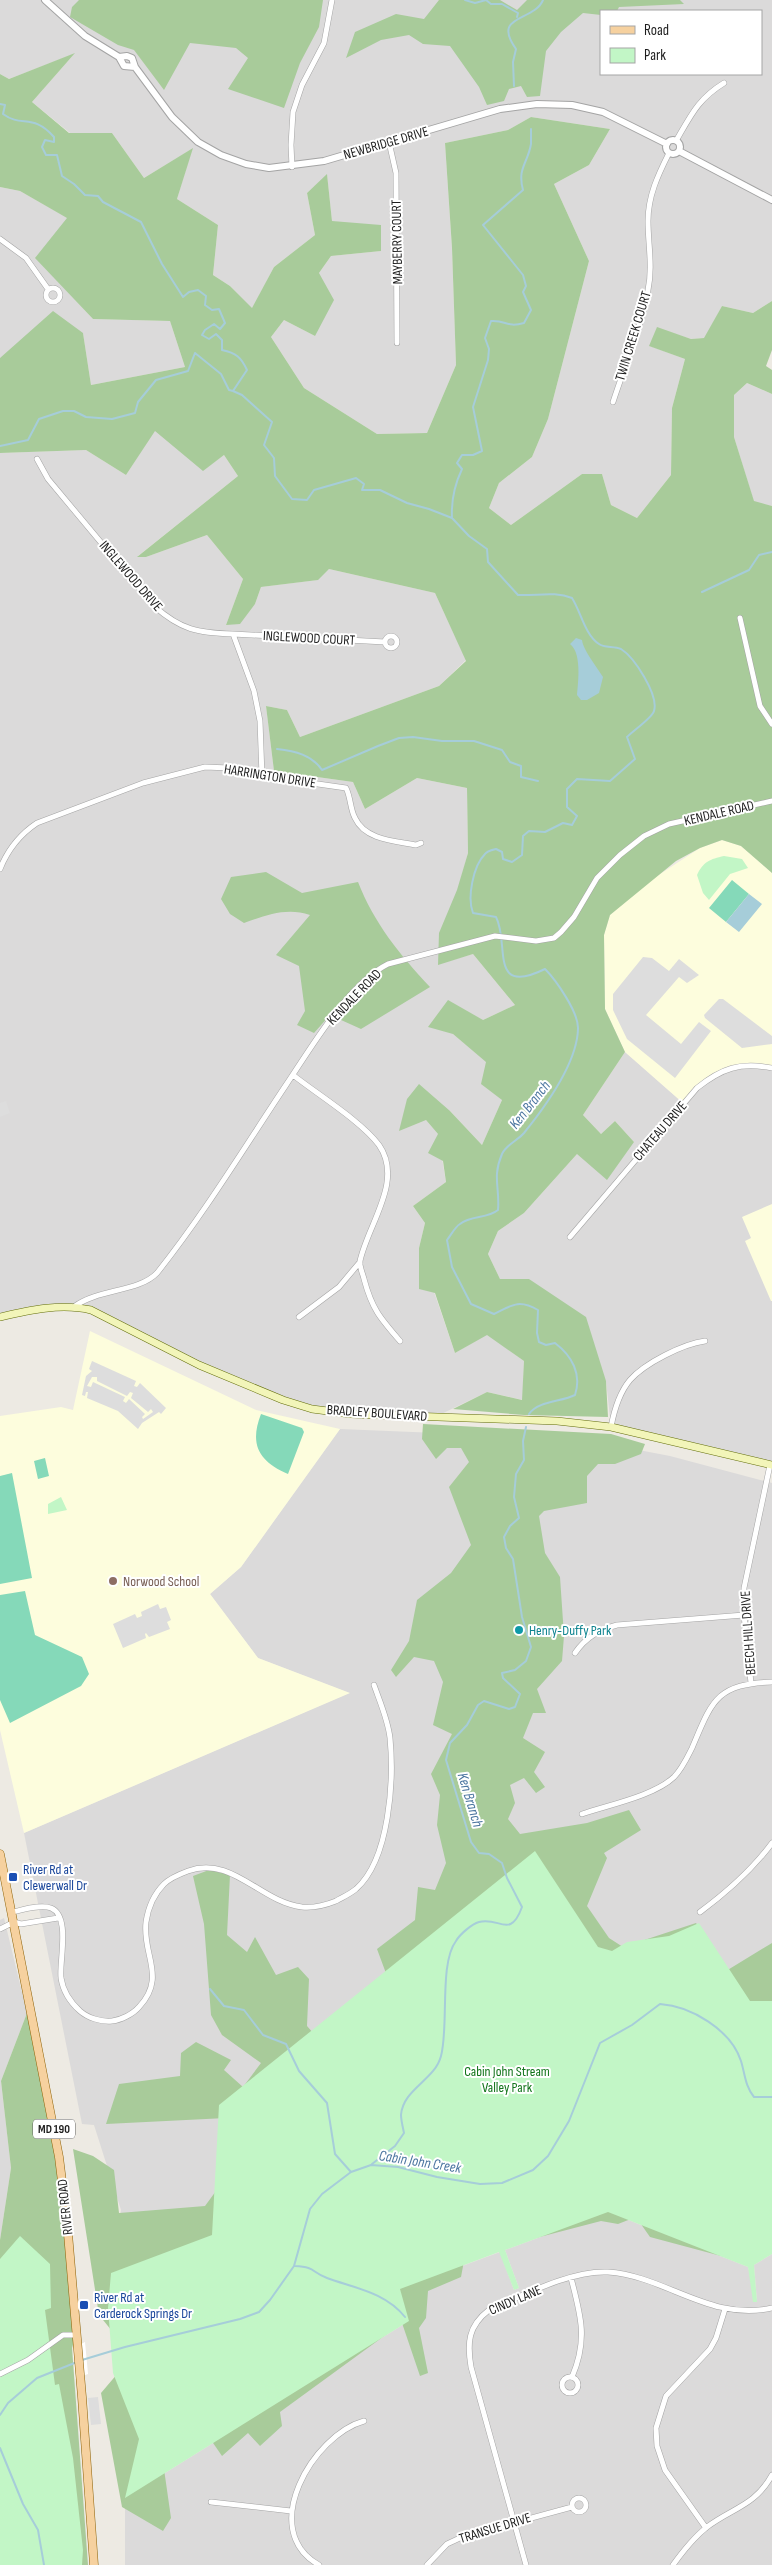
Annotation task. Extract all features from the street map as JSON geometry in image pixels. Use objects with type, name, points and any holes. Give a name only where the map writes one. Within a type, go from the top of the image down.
[{"type":"main road","name":"BRADLEY BOULEVARD","points":[[0,1317],[43,1308],[75,1306],[91,1310],[117,1321],[160,1346],[234,1380],[312,1409],[351,1414],[557,1421],[611,1427],[771,1465]]},
{"type":"main road","name":"RIVER ROAD","points":[[0,1854],[59,2156],[78,2349],[94,2565]]},
{"type":"street","name":"NEWBRIDGE DRIVE","points":[[45,0],[85,36],[119,57],[130,57],[135,67],[172,117],[198,142],[221,155],[246,164],[268,168],[292,167],[324,161],[500,109],[537,104],[572,106],[603,112],[667,144]]},
{"type":"street","points":[[292,167],[293,112],[302,85],[324,43],[332,0]]},
{"type":"street","points":[[676,141],[698,103],[708,93],[724,83]]},
{"type":"street","points":[[671,140],[676,141],[680,145],[679,151],[674,154],[670,153],[666,150],[667,144],[671,140]]},
{"type":"street","name":"MAYBERRY COURT","points":[[390,142],[396,173],[397,343]]},
{"type":"street","points":[[679,151],[772,200]]},
{"type":"street","name":"TWIN CREEK COURT","points":[[613,402],[649,289],[648,220],[651,195],[657,177],[670,153]]},
{"type":"street","points":[[0,239],[26,258],[48,289]]},
{"type":"street","name":"INGLEWOOD DRIVE","points":[[37,459],[48,479],[154,606],[169,619],[194,631],[233,634]]},
{"type":"street","points":[[740,618],[760,706],[772,724]]},
{"type":"street","points":[[233,634],[254,690],[260,721],[262,776]]},
{"type":"street","name":"INGLEWOOD COURT","points":[[233,634],[385,642]]},
{"type":"street","name":"HARRINGTON DRIVE","points":[[0,869],[12,845],[22,833],[37,822],[143,783],[205,767],[229,768],[262,776],[346,788],[354,817],[365,832],[416,845],[421,843]]},
{"type":"street","name":"KENDALE ROAD","points":[[75,1306],[93,1296],[149,1280],[155,1276],[212,1196],[321,1032],[375,970],[388,964],[495,936],[536,941],[554,938],[574,917],[596,878],[620,854],[658,828],[772,801]]},
{"type":"street","name":"CHATEAU DRIVE","points":[[570,1237],[698,1088],[714,1075],[728,1068],[758,1065],[772,1068]]},
{"type":"street","points":[[293,1075],[368,1132],[379,1145],[386,1161],[386,1188],[360,1262],[340,1287],[299,1317]]},
{"type":"street","points":[[360,1262],[370,1302],[377,1315],[400,1341]]},
{"type":"street","points":[[611,1427],[621,1393],[630,1379],[674,1351],[691,1343],[705,1341]]},
{"type":"street","name":"BEECH HILL DRIVE","points":[[752,1684],[744,1615],[746,1571],[771,1465]]},
{"type":"street","points":[[575,1653],[583,1641],[601,1630],[617,1625],[744,1615]]},
{"type":"street","points":[[582,1814],[656,1788],[672,1778],[687,1759],[716,1699],[734,1687],[772,1682]]},
{"type":"street","points":[[12,1912],[50,1908],[56,1912],[62,1925],[61,1964],[64,1990],[72,2004],[84,2014],[100,2020],[114,2021],[134,2012],[146,1999],[153,1982],[146,1933],[150,1907],[162,1887],[179,1875],[204,1867],[222,1869],[234,1873],[266,1895],[302,1907],[332,1903],[357,1888],[367,1875],[381,1844],[388,1817],[391,1788],[389,1736],[374,1685]]},
{"type":"street","points":[[700,1912],[720,1898],[756,1864],[772,1843]]},
{"type":"street","points":[[0,1929],[14,1922],[21,1924],[58,1918]]},
{"type":"street","name":"CINDY LANE","points":[[526,2565],[471,2369],[468,2337],[478,2320],[489,2310],[571,2278],[595,2273],[624,2274],[725,2309],[754,2312],[772,2308]]},
{"type":"street","points":[[571,2278],[581,2314],[583,2334],[577,2366],[572,2378]]},
{"type":"street","points":[[706,2528],[665,2470],[656,2446],[656,2428],[660,2410],[666,2396],[710,2349],[716,2338],[725,2309]]},
{"type":"street","points":[[0,2374],[28,2360],[63,2335],[76,2335]]},
{"type":"street","points":[[319,2565],[304,2554],[296,2542],[291,2526],[292,2511],[300,2483],[319,2453],[343,2429],[364,2421]]},
{"type":"street","points":[[673,2565],[683,2551],[706,2528],[752,2501],[765,2488],[772,2476]]},
{"type":"street","points":[[211,2502],[292,2511]]},
{"type":"street","name":"TRANSUE DRIVE","points":[[427,2565],[447,2544],[462,2537],[572,2507]]},
{"type":"shaded area","points":[[0,0],[772,0],[772,301],[753,313],[722,306],[705,338],[691,339],[657,328],[650,346],[685,359],[672,408],[671,475],[637,518],[611,505],[602,474],[582,474],[511,525],[489,508],[499,483],[532,457],[548,419],[589,261],[554,184],[589,165],[610,129],[531,117],[508,130],[445,143],[452,248],[456,365],[427,433],[377,434],[304,388],[271,337],[284,320],[315,336],[319,273],[331,256],[381,251],[332,221],[327,175],[307,193],[315,235],[274,267],[252,309],[230,286],[213,275],[218,225],[177,199],[192,149],[144,178],[112,133],[70,133],[32,102],[74,54],[9,79],[0,74]]},
{"type":"shaded area","points":[[0,187],[20,191],[68,218],[36,258],[93,319],[170,321],[185,367],[91,385],[83,333],[0,358]]},
{"type":"shaded area","points":[[747,383],[772,394],[772,506],[754,502],[734,437],[734,395]]},
{"type":"shaded area","points":[[155,430],[203,470],[224,455],[238,476],[138,556],[146,557],[207,535],[243,579],[226,625],[255,604],[261,587],[317,580],[329,569],[435,593],[466,660],[439,686],[300,737],[287,710],[266,706],[274,771],[353,782],[365,809],[417,778],[467,788],[468,853],[438,964],[473,954],[515,1005],[453,1034],[487,1062],[502,1100],[482,1145],[450,1111],[426,1120],[438,1134],[446,1182],[413,1206],[425,1223],[419,1248],[455,1353],[487,1334],[524,1361],[523,1400],[487,1392],[435,1417],[351,1414],[283,1400],[75,1306],[0,1317],[0,453],[86,450],[126,475]]},
{"type":"shaded area","points":[[722,840],[741,846],[772,873],[772,1068],[758,1065],[714,1075],[683,1103],[625,1052],[605,1009],[604,935],[610,915],[651,880],[700,848]]},
{"type":"shaded area","points":[[643,957],[652,958],[669,971],[679,959],[699,975],[687,983],[679,977],[646,1015],[681,1044],[699,1022],[711,1031],[675,1078],[627,1039],[613,1010],[613,994]]},
{"type":"shaded area","points":[[719,999],[723,999],[772,1036],[772,1044],[742,1048],[705,1018],[704,1015]]},
{"type":"shaded area","points":[[625,1052],[683,1103],[697,1088],[730,1068],[772,1068],[772,1465],[611,1427],[606,1381],[529,1279],[500,1279],[488,1254],[498,1231],[524,1213],[577,1154],[634,1142],[615,1121],[601,1134],[583,1115]]},
{"type":"shaded area","points":[[6,1101],[10,1113],[0,1117],[0,1103]]},
{"type":"shaded area","points":[[772,1204],[771,1301],[745,1241],[751,1238],[742,1217]]},
{"type":"shaded area","name":"Norwood School","points":[[90,1331],[256,1410],[340,1429],[241,1567],[210,1594],[258,1658],[350,1693],[24,1833],[0,1730],[0,1416],[61,1407],[73,1410]]},
{"type":"shaded area","points":[[92,1361],[136,1381],[134,1386],[137,1387],[140,1383],[166,1408],[161,1414],[159,1412],[142,1423],[138,1429],[118,1411],[87,1398],[88,1392],[86,1392],[85,1396],[82,1395],[86,1376],[92,1371],[89,1369]],"holes":[[[92,1377],[97,1377],[97,1381],[127,1396],[130,1392],[133,1393],[131,1398],[148,1412],[151,1409],[153,1412],[143,1419],[142,1417],[145,1414],[129,1399],[126,1403],[123,1401],[125,1397],[93,1382],[91,1387],[87,1386]]]},
{"type":"shaded area","points":[[340,1429],[581,1439],[670,1456],[772,1483],[772,2001],[750,2001],[682,1932],[617,1950],[212,2235],[111,2273],[121,2210],[94,2125],[82,2124],[24,1833],[349,1693],[258,1658],[210,1594],[241,1567]]},
{"type":"shaded area","points":[[158,1604],[160,1609],[166,1607],[171,1620],[167,1622],[170,1629],[149,1637],[146,1633],[146,1638],[123,1648],[113,1624],[135,1614],[137,1618],[142,1616],[141,1612]]},
{"type":"shaded area","points":[[4,1918],[27,2013],[1,2081],[11,2168],[0,2240],[0,1920]]},
{"type":"shaded area","points":[[608,2212],[748,2267],[757,2302],[754,2265],[772,2254],[772,2565],[125,2565],[125,2498],[409,2321],[400,2289],[500,2252],[514,2290],[519,2288],[505,2250]]},
{"type":"shaded area","points":[[98,2397],[101,2424],[91,2425],[88,2398]]},
{"type":"green space","points":[[79,0],[323,0],[319,27],[300,63],[284,108],[228,89],[248,58],[236,48],[190,43],[164,90],[134,50],[118,45],[70,17],[72,7]]},
{"type":"green space","points":[[439,0],[500,0],[517,10],[527,0],[680,0],[684,4],[619,7],[618,10],[600,10],[600,15],[583,13],[561,32],[546,51],[540,96],[527,97],[521,86],[509,89],[504,101],[487,105],[479,87],[450,46],[423,44],[409,35],[381,40],[346,58],[355,32],[396,14],[424,19]]},
{"type":"green space","points":[[75,53],[32,102],[69,133],[112,133],[144,178],[193,148],[177,199],[218,225],[213,275],[230,286],[252,308],[274,267],[315,235],[307,193],[327,174],[332,221],[381,225],[381,251],[331,256],[319,273],[334,300],[315,336],[284,320],[271,337],[304,388],[377,434],[427,433],[456,365],[452,248],[445,143],[508,130],[531,117],[610,129],[589,165],[554,184],[589,261],[548,419],[532,457],[499,483],[489,508],[511,525],[582,474],[602,474],[611,505],[637,518],[671,475],[672,408],[685,359],[649,346],[657,327],[691,339],[704,338],[722,306],[753,313],[772,301],[772,350],[766,366],[772,370],[772,394],[747,383],[734,395],[734,437],[754,501],[772,506],[772,873],[741,846],[722,840],[700,848],[676,861],[610,915],[604,935],[605,1009],[625,1052],[583,1115],[601,1134],[615,1121],[634,1142],[607,1180],[577,1154],[524,1213],[498,1231],[488,1254],[500,1279],[529,1279],[586,1317],[606,1381],[608,1417],[524,1415],[453,1409],[487,1392],[522,1400],[524,1361],[487,1335],[455,1353],[435,1293],[419,1289],[419,1248],[425,1223],[413,1206],[446,1182],[443,1161],[428,1153],[438,1134],[426,1120],[399,1131],[407,1099],[419,1084],[450,1111],[482,1145],[502,1100],[481,1084],[486,1062],[453,1034],[428,1027],[448,1000],[483,1020],[515,1005],[473,954],[438,965],[439,933],[457,890],[468,853],[467,788],[417,778],[365,809],[353,782],[274,771],[266,706],[287,710],[300,737],[439,686],[466,661],[435,593],[329,569],[318,580],[261,587],[255,604],[240,624],[226,625],[243,579],[207,535],[146,557],[137,557],[238,476],[224,455],[203,471],[155,431],[126,475],[86,450],[0,453],[0,358],[53,311],[83,333],[91,385],[185,367],[170,321],[93,319],[35,258],[67,218],[20,191],[0,187],[0,74],[9,79]]},
{"type":"green space","points":[[724,856],[742,859],[748,868],[730,874],[709,900],[703,893],[697,875],[708,862]]},
{"type":"green space","points":[[266,872],[302,893],[358,882],[380,925],[408,963],[430,987],[361,1029],[330,1015],[314,1033],[297,1025],[305,1011],[299,966],[276,955],[310,915],[285,912],[268,915],[244,923],[230,914],[221,899],[231,877]]},
{"type":"green space","points":[[732,880],[749,894],[726,922],[709,908]]},
{"type":"green space","points":[[261,1414],[302,1428],[304,1432],[288,1474],[270,1464],[259,1451],[256,1435]]},
{"type":"green space","name":"Cabin John Stream Valley Park","points":[[423,1424],[611,1434],[645,1444],[641,1454],[615,1464],[598,1464],[587,1476],[587,1503],[544,1511],[539,1516],[545,1553],[560,1577],[564,1636],[562,1661],[537,1689],[546,1713],[533,1713],[523,1738],[545,1752],[534,1772],[545,1787],[536,1793],[524,1778],[510,1785],[515,1803],[508,1819],[520,1834],[587,1823],[629,1810],[641,1830],[604,1853],[607,1858],[587,1906],[609,1938],[623,1947],[696,1923],[726,1971],[772,1943],[772,2105],[751,2264],[650,2237],[636,2217],[618,2224],[601,2221],[509,2245],[464,2261],[461,2277],[428,2291],[426,2318],[419,2328],[428,2373],[420,2376],[402,2323],[280,2412],[282,2426],[260,2446],[248,2433],[222,2456],[211,2440],[164,2469],[171,2518],[163,2531],[122,2507],[101,2393],[118,2373],[125,2347],[99,2315],[73,2149],[93,2156],[114,2170],[119,2213],[205,2206],[216,2191],[226,2118],[106,2124],[119,2084],[180,2076],[181,2053],[196,2042],[231,2060],[224,2070],[243,2087],[261,2063],[222,2035],[211,2015],[204,1924],[193,1876],[209,1870],[230,1875],[227,1935],[247,1952],[255,1937],[276,1975],[298,1967],[309,1979],[307,2026],[314,2034],[387,1976],[377,1949],[415,1920],[418,1887],[435,1890],[446,1863],[437,1825],[440,1795],[431,1774],[452,1734],[433,1725],[443,1682],[434,1661],[414,1657],[396,1677],[391,1670],[409,1641],[417,1600],[451,1573],[471,1545],[449,1487],[469,1462],[461,1448],[447,1448],[436,1459],[422,1439]]},
{"type":"green space","points":[[45,1458],[49,1476],[38,1479],[34,1461]]},
{"type":"green space","points":[[12,1473],[32,1578],[0,1584],[0,1476]]},
{"type":"green space","points":[[61,1497],[67,1510],[48,1514],[48,1504]]},
{"type":"green space","points":[[25,1591],[35,1635],[82,1657],[89,1674],[81,1686],[10,1723],[0,1700],[0,1595]]},
{"type":"green space","name":"Cabin John Stream Valley Park","points":[[535,1851],[598,1947],[612,1951],[627,1942],[669,1936],[699,1923],[750,2001],[772,2001],[772,2254],[754,2265],[757,2302],[753,2302],[748,2267],[608,2212],[505,2250],[519,2288],[514,2290],[499,2252],[400,2289],[409,2321],[125,2498],[139,2439],[113,2373],[108,2308],[111,2273],[212,2235],[219,2105]]},
{"type":"green space","points":[[27,2013],[45,2074],[59,2157],[76,2335],[72,2348],[88,2565],[0,2565],[0,2240],[11,2168],[1,2081]]},
{"type":"green space","points":[[20,2236],[50,2264],[51,2308],[45,2310],[55,2385],[59,2384],[73,2458],[83,2550],[82,2565],[0,2565],[0,2259]]},
{"type":"water","points":[[576,638],[582,640],[603,677],[599,693],[587,700],[581,700],[577,695],[578,661],[574,648],[570,644]]},
{"type":"water","points":[[749,894],[762,904],[739,932],[726,922]]},
{"type":"pier","points":[[85,2342],[88,2374],[75,2379],[73,2348]]},
{"type":"waterway","points":[[465,0],[475,3],[486,0],[491,4],[502,4],[518,13],[517,17]]},
{"type":"waterway","points":[[514,86],[513,62],[516,49],[508,30],[511,24],[538,7],[543,0]]},
{"type":"waterway","name":"Ken Branch","points":[[0,104],[5,105],[3,114],[16,120],[40,125],[54,137],[54,142],[45,140],[42,147],[46,155],[57,155],[62,176],[85,195],[98,196],[103,202],[141,222],[162,264],[183,297],[189,292],[198,290],[206,296],[205,305],[212,310],[219,309],[225,323],[220,329],[214,324],[205,330],[202,335],[209,339],[216,334],[222,340],[222,350],[238,356],[245,366],[247,370],[233,391],[242,395],[272,422],[264,445],[274,458],[275,476],[292,499],[307,500],[314,490],[356,478],[364,484],[362,490],[380,490],[407,503],[452,518],[469,536],[487,549],[488,562],[518,595],[552,594],[572,598],[594,640],[601,645],[618,648],[626,653],[649,686],[655,704],[653,714],[627,737],[635,759],[610,781],[577,779],[567,789],[567,807],[577,816],[572,825],[563,823],[545,832],[529,831],[523,836],[522,855],[512,862],[503,859],[502,852],[496,849],[487,852],[477,866],[472,882],[471,907],[473,913],[496,917],[500,928],[504,963],[508,972],[515,976],[527,976],[545,969],[571,1006],[578,1029],[572,1056],[550,1098],[524,1133],[506,1148],[502,1154],[497,1169],[498,1210],[489,1215],[464,1221],[456,1227],[447,1240],[452,1267],[471,1304],[494,1314],[516,1304],[526,1305],[538,1310],[537,1333],[539,1342],[546,1345],[555,1343],[571,1360],[574,1366],[577,1380],[575,1395],[544,1404],[529,1414]]},
{"type":"waterway","points":[[452,518],[454,493],[462,469],[457,463],[462,455],[473,455],[482,451],[473,407],[488,360],[489,349],[485,338],[491,321],[514,325],[524,323],[531,310],[523,292],[526,286],[523,275],[483,225],[523,190],[521,176],[530,151],[531,129]]},
{"type":"waterway","points":[[0,446],[28,440],[39,419],[63,411],[74,411],[86,417],[112,419],[135,413],[138,402],[156,380],[188,371],[195,353],[221,374],[229,390],[233,391]]},
{"type":"waterway","points":[[702,592],[749,570],[759,555],[772,552]]},
{"type":"waterway","points":[[277,749],[308,757],[322,770],[399,738],[413,737],[442,741],[474,741],[502,750],[510,762],[521,766],[521,777],[538,781]]},
{"type":"waterway","name":"Ken Branch","points":[[372,2164],[395,2146],[404,2133],[401,2115],[403,2106],[407,2098],[438,2064],[443,2044],[448,1964],[456,1941],[466,1930],[479,1922],[486,1921],[508,1925],[518,1917],[522,1907],[507,1878],[502,1863],[489,1854],[479,1853],[471,1842],[446,1760],[450,1743],[467,1725],[478,1705],[484,1701],[509,1709],[515,1707],[520,1694],[503,1678],[502,1673],[515,1670],[526,1661],[531,1647],[522,1617],[513,1559],[506,1548],[504,1537],[510,1526],[519,1518],[514,1497],[516,1474],[524,1460],[523,1441],[526,1427]]},
{"type":"waterway","points":[[210,1989],[224,2006],[244,2010],[263,2035],[286,2044],[299,2071],[327,2103],[335,2154],[351,2172]]},
{"type":"waterway","name":"Cabin John Creek","points":[[82,2360],[125,2347],[240,2319],[259,2312],[294,2266],[310,2209],[322,2194],[351,2172],[371,2165],[398,2167],[437,2177],[480,2184],[502,2183],[533,2170],[548,2156],[569,2121],[600,2043],[632,2025],[660,2004],[684,2009],[697,2015],[719,2030],[736,2050],[747,2084],[754,2097],[772,2097]]},
{"type":"waterway","points":[[295,2266],[310,2269],[327,2278],[379,2296],[405,2317]]},
{"type":"waterway","name":"Cabin John Creek","points":[[0,2415],[8,2403],[37,2378],[77,2362]]},
{"type":"waterway","name":"Cabin John Creek","points":[[0,2448],[23,2504],[38,2530],[44,2565]]},
{"type":"place","name":"Norwood School","points":[[113,1581]]},
{"type":"place","name":"Henry-Duffy Park","points":[[519,1630]]},
{"type":"place","name":"River Rd at Clewerwall Dr","points":[[13,1877]]},
{"type":"place","name":"River Rd at Carderock Springs Dr","points":[[84,2305]]}]
